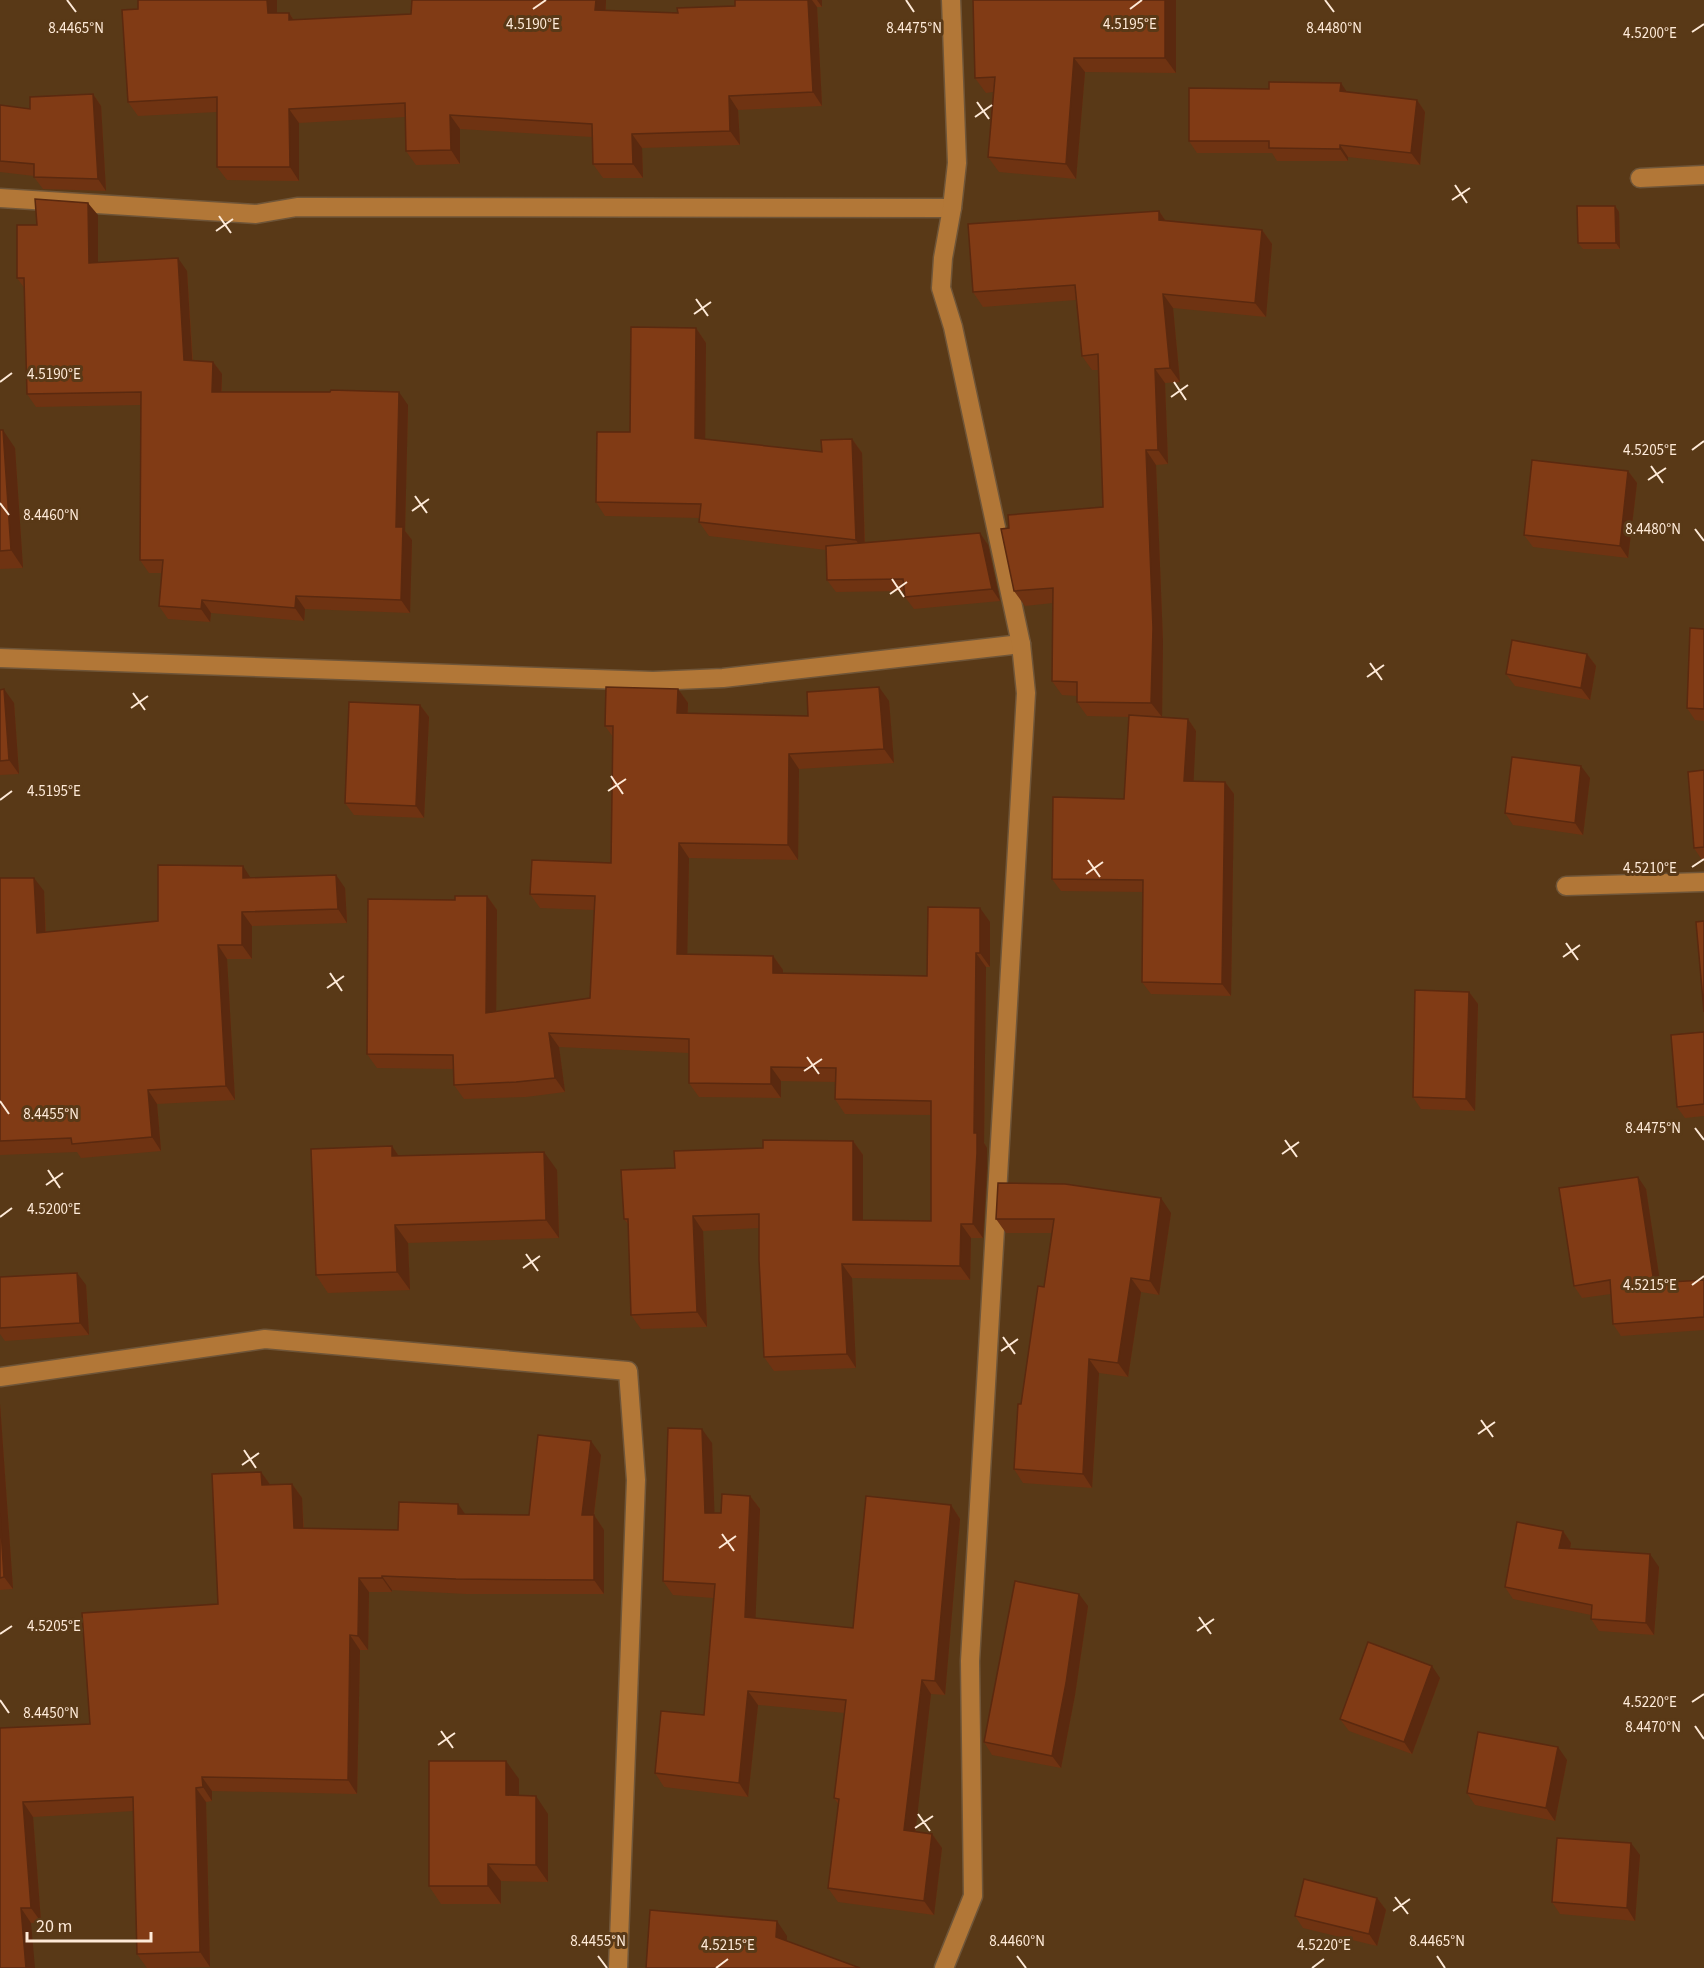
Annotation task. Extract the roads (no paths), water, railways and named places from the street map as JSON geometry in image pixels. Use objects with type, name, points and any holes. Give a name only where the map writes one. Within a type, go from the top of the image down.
[{"type":"street","points":[[944,1968],[973,1896],[970,1661],[1026,693],[1021,644],[953,327],[941,288],[943,258],[957,163],[951,0]]},
{"type":"street","points":[[1640,178],[1704,175]]},
{"type":"street","points":[[0,198],[256,214],[297,207],[952,208]]},
{"type":"street","points":[[0,658],[653,681],[723,678],[1021,644]]},
{"type":"street","points":[[1566,886],[1704,882]]},
{"type":"street","points":[[0,1377],[265,1339],[628,1371],[636,1480],[618,1968]]}]
